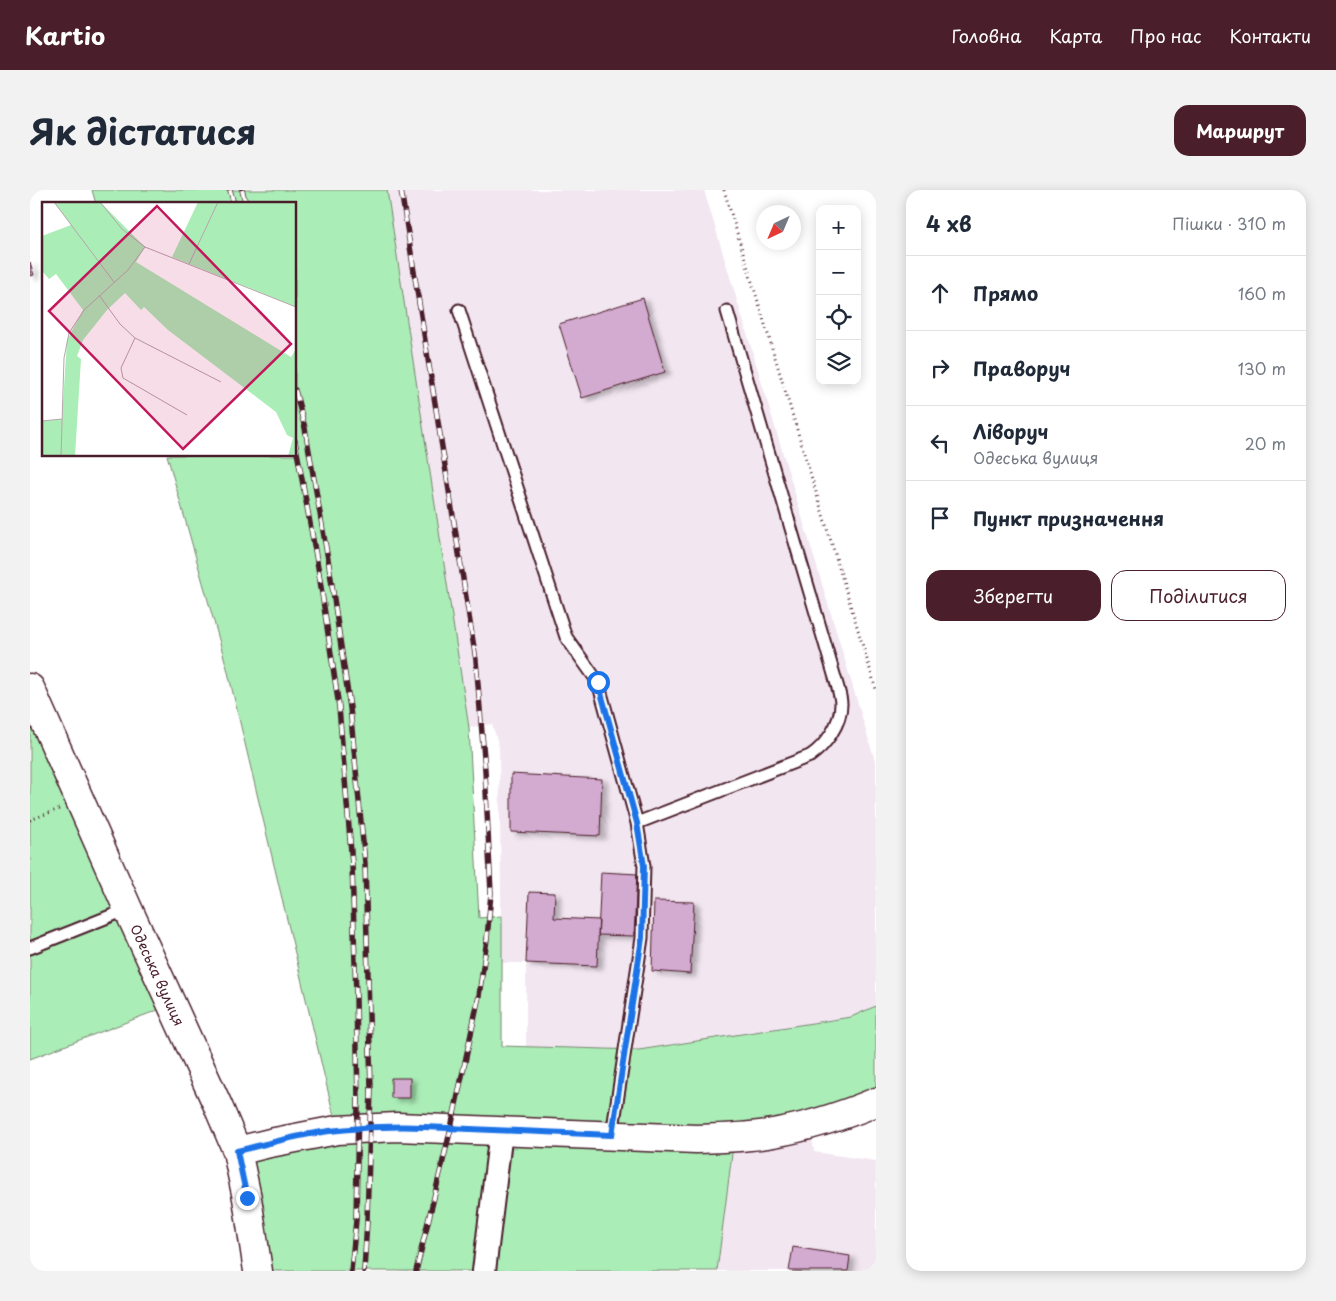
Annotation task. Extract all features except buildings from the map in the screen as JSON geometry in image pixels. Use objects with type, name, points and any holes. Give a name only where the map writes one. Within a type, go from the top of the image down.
[{"type":"main road","name":"Одеська вулиця","points":[[30,688],[237,1151],[247,1198],[258,1271]]},
{"type":"main road","points":[[237,1151],[337,1130],[396,1126],[696,1139],[734,1138],[771,1134],[810,1125],[876,1102]]},
{"type":"street","points":[[484,1271],[501,1131]]},
{"type":"lane","points":[[459,310],[566,637],[598,682],[637,823],[644,866],[642,938],[612,1135]]},
{"type":"lane","points":[[637,823],[810,756],[829,737],[836,724],[840,710],[841,702],[838,688],[727,311]]},
{"type":"lane","points":[[30,948],[128,909]]},
{"type":"path","points":[[724,190],[876,689]]},
{"type":"path","points":[[30,820],[80,800]]},
{"type":"shaded area","points":[[341,190],[704,190],[876,764],[876,1006],[851,1017],[639,1050],[526,1047],[526,963],[502,963],[499,747],[492,724],[466,728]]},
{"type":"shaded area","points":[[810,1125],[814,1152],[876,1161],[876,1271],[717,1271],[734,1138]]},
{"type":"green space","points":[[92,190],[387,190],[469,728],[479,918],[502,916],[502,1046],[639,1050],[851,1017],[876,1006],[876,1102],[734,1138],[717,1271],[258,1271],[237,1151],[337,1129],[227,668],[167,456],[296,456],[296,202],[95,202]]},
{"type":"green space","points":[[30,688],[171,1005],[30,1059]]},
{"type":"railway","points":[[230,190],[233,202]]},
{"type":"railway","points":[[242,190],[245,202]]},
{"type":"railway","points":[[401,190],[476,660],[485,770],[491,893],[479,996],[451,1128],[416,1271]]},
{"type":"railway","points":[[296,394],[305,428],[329,565],[350,708],[365,863],[371,1089],[364,1271]]},
{"type":"railway","points":[[296,446],[318,567],[339,707],[352,864],[358,1102],[356,1220],[351,1271]]},
{"type":"route","points":[[247,1198],[237,1151],[337,1130],[396,1126],[612,1135],[642,938],[644,866],[637,823],[598,682]]}]
